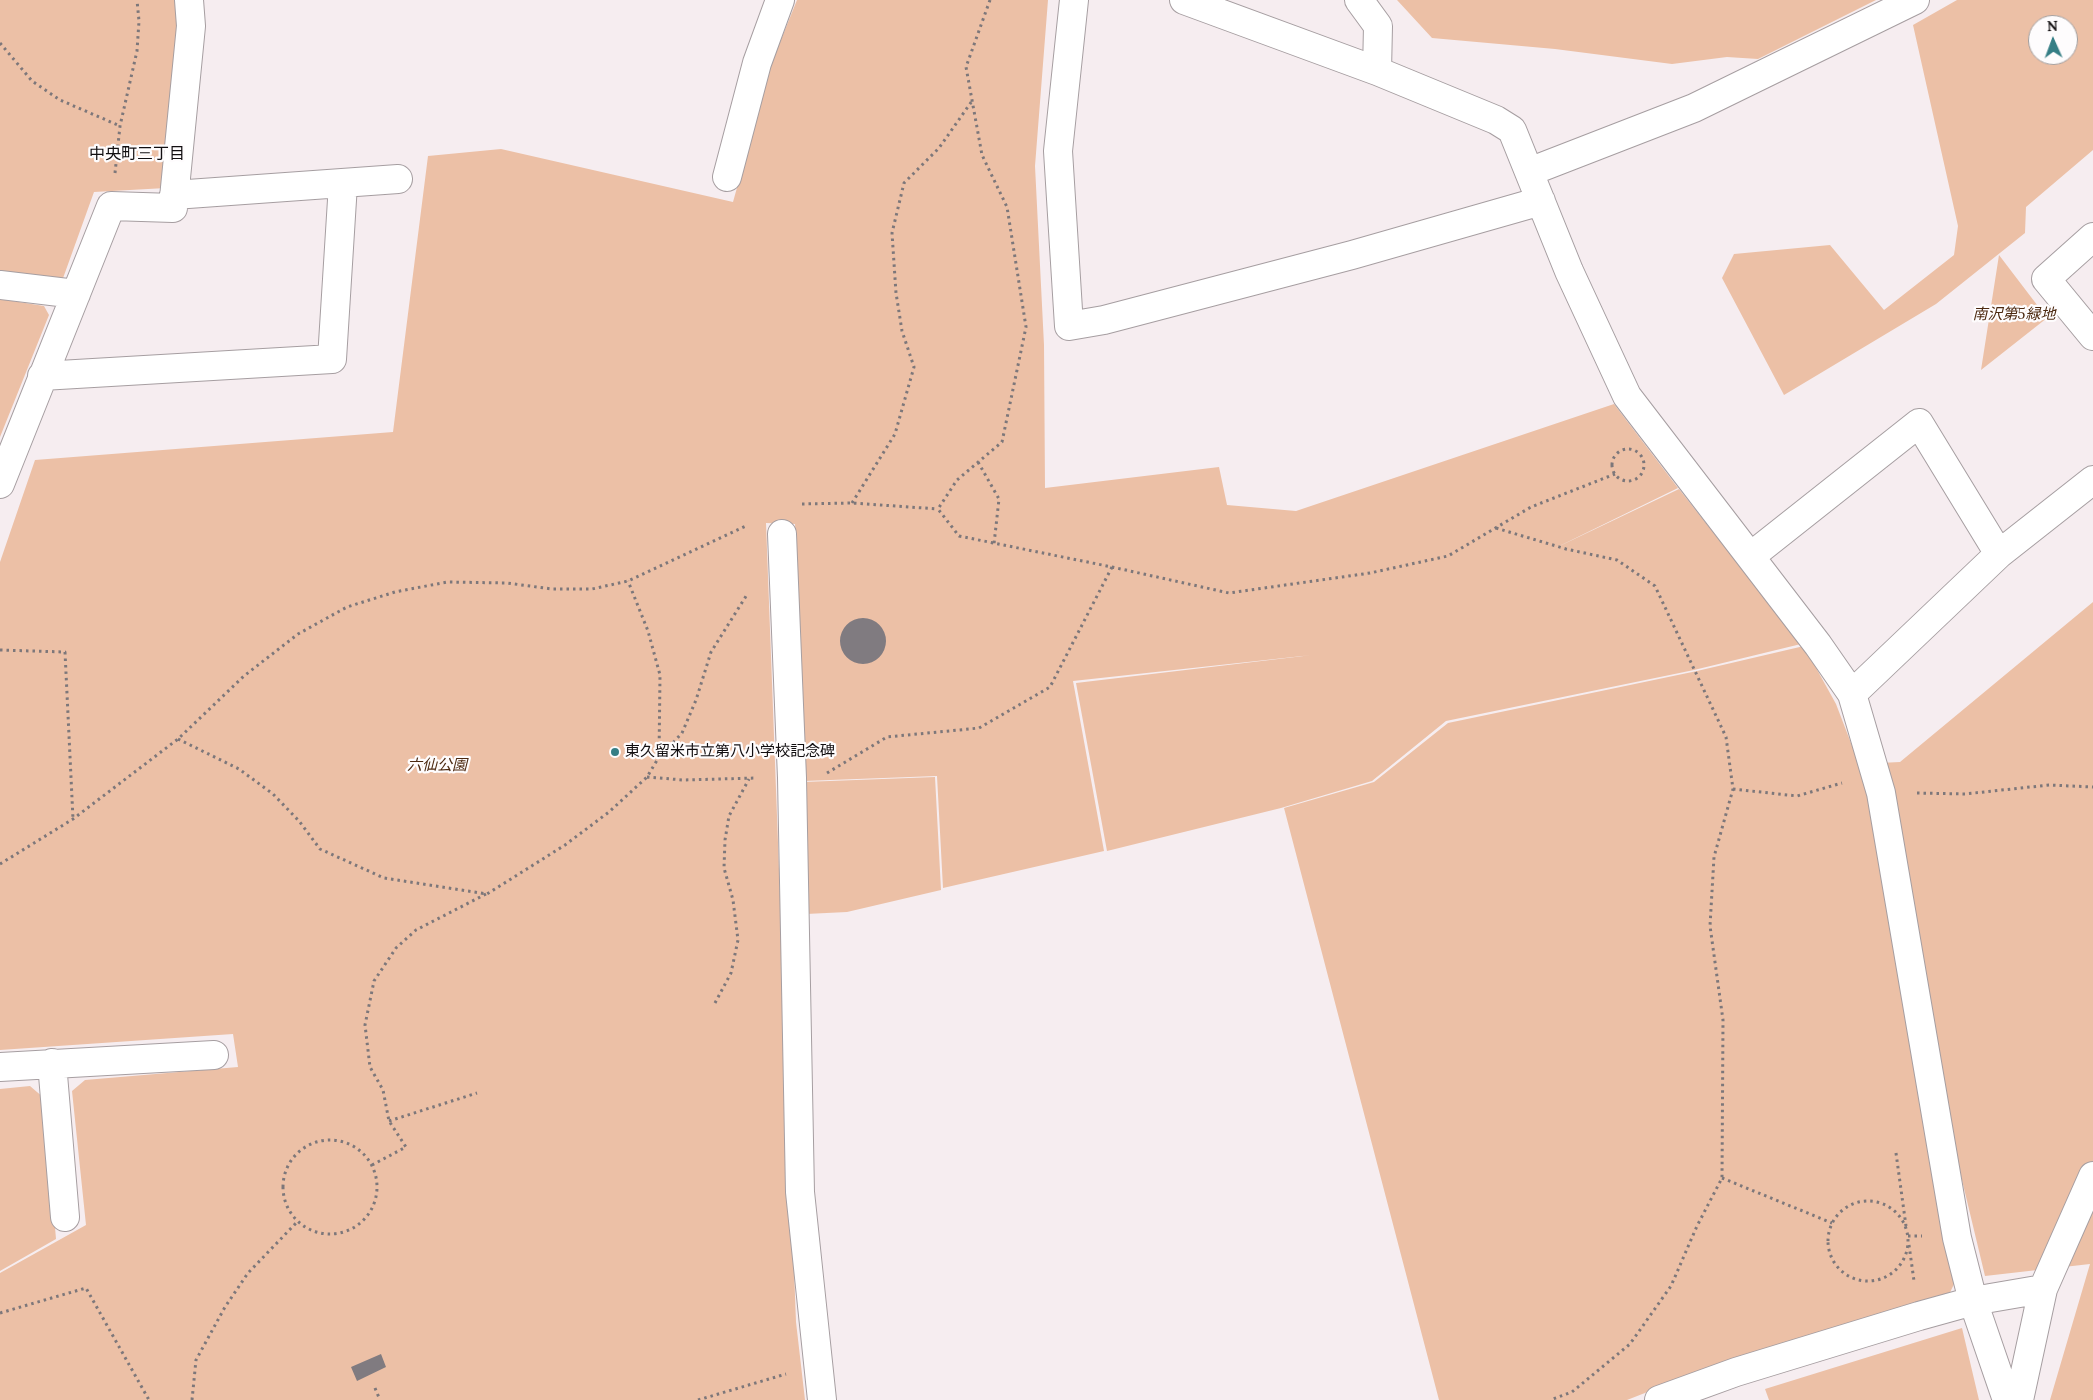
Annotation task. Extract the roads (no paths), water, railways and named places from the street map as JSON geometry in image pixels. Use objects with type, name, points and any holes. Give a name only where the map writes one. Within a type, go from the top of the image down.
[{"type":"street","points":[[0,484],[111,206],[173,208],[191,26],[189,0]]},
{"type":"street","points":[[726,177],[756,63],[780,0]]},
{"type":"street","points":[[1074,0],[1058,151],[1069,326],[1104,320],[1352,256],[1540,201]]},
{"type":"street","points":[[1184,0],[1377,71],[1496,120],[1512,130],[1569,271],[1627,396],[1751,556],[1818,645],[1852,694],[1882,793],[1949,1195],[1973,1301],[2007,1400]]},
{"type":"street","points":[[1359,0],[1378,26],[1377,71]]},
{"type":"street","points":[[1529,172],[1694,108],[1915,0]]},
{"type":"street","points":[[174,195],[398,179]]},
{"type":"street","points":[[42,376],[332,359],[343,184]]},
{"type":"street","points":[[2093,237],[2046,279],[2093,336]]},
{"type":"street","points":[[0,285],[76,294]]},
{"type":"street","points":[[1751,556],[1919,423],[1999,554]]},
{"type":"street","points":[[1852,694],[1999,554],[2093,480]]},
{"type":"street","points":[[782,534],[792,778],[800,1192],[822,1400]]},
{"type":"street","points":[[0,1067],[214,1055]]},
{"type":"street","points":[[52,1063],[65,1217]]},
{"type":"street","points":[[2019,1400],[2043,1289],[2093,1176]]},
{"type":"street","points":[[1659,1400],[1736,1372],[1919,1316],[1973,1301],[2043,1289]]},
{"type":"place","name":"東久留米市立第八小学校記念碑","points":[[615,752]]},
{"type":"district","name":"中央町三丁目","points":[[137,154]]},
{"type":"park label","name":"南沢第5緑地","points":[[2014,315]]},
{"type":"park label","name":"六仙公園","points":[[437,766]]}]
